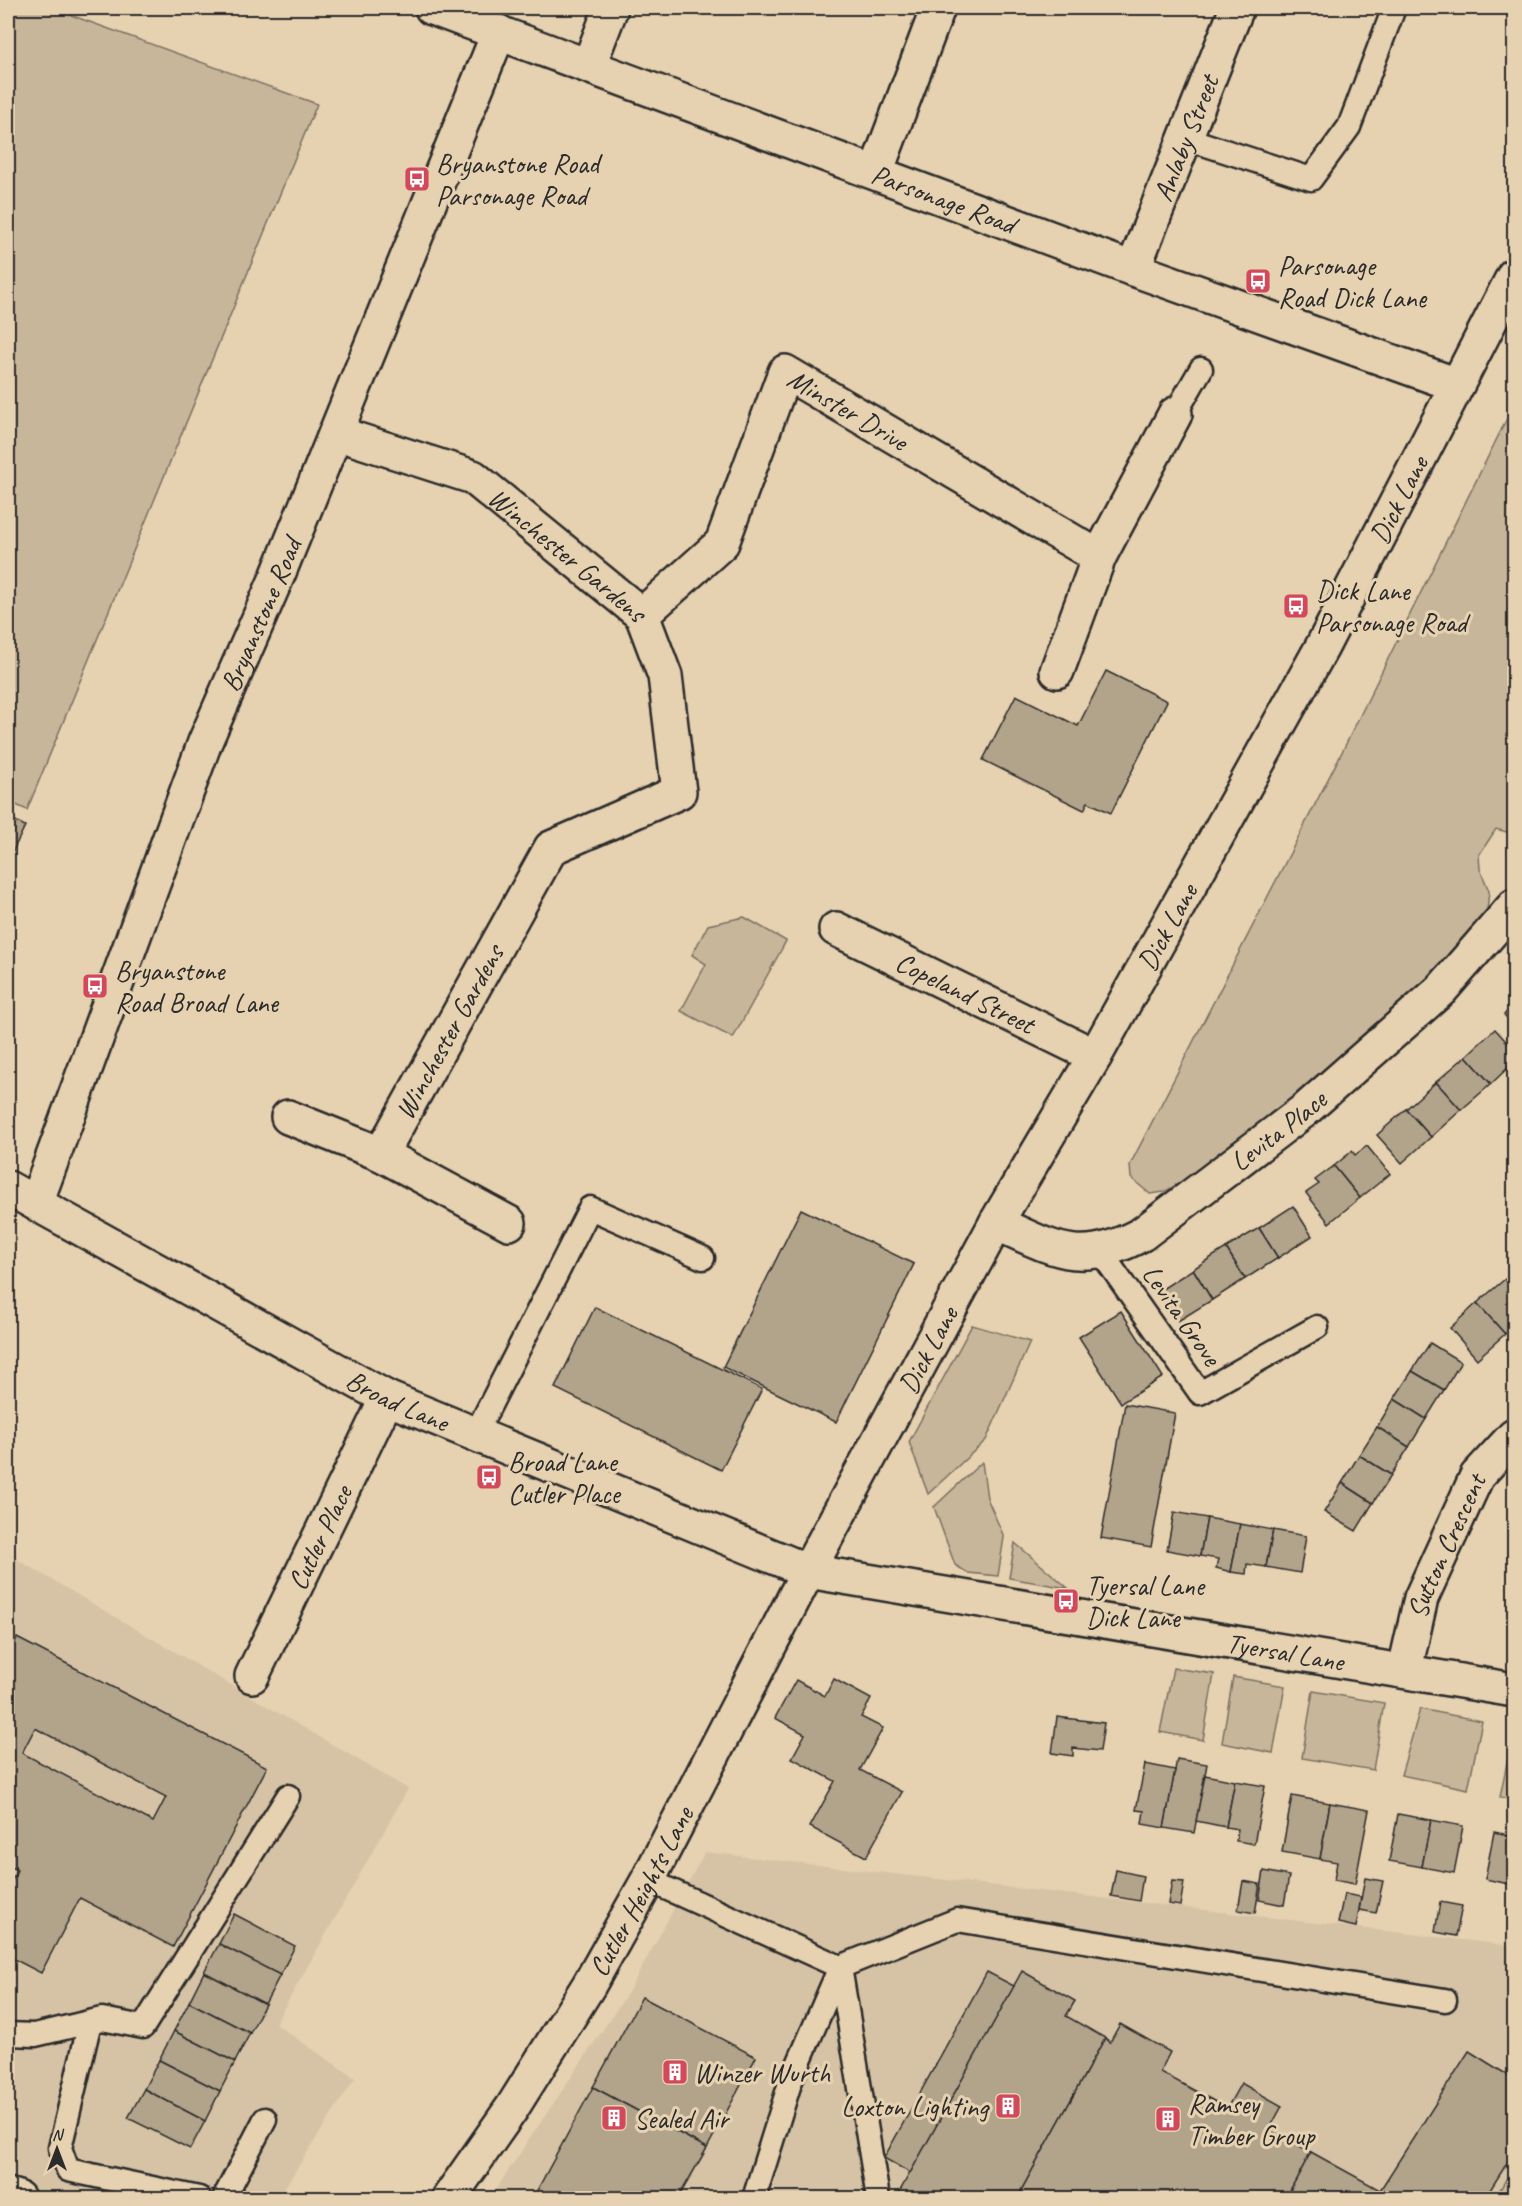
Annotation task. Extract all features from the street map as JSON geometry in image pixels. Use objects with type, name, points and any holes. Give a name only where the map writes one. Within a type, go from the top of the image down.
[{"type":"street","points":[[589,65],[611,8]]},
{"type":"street","points":[[876,172],[938,8]]},
{"type":"street","name":"Anlaby Street","points":[[1133,269],[1237,8]]},
{"type":"street","name":"Parsonage Road","points":[[451,11],[499,32],[1133,269],[1457,385]]},
{"type":"street","name":"Bryanstone Road","points":[[22,1195],[205,742],[278,577],[499,32]]},
{"type":"street","name":"Dick Lane","points":[[808,1571],[996,1223],[1095,1056],[1322,647],[1515,276]]},
{"type":"street","name":"Minster Drive","points":[[642,615],[722,543],[785,372],[1100,557]]},
{"type":"street","points":[[1057,671],[1100,557],[1175,414]]},
{"type":"street","name":"Winchester Gardens","points":[[336,433],[473,477],[642,615],[665,676],[679,792],[551,848],[381,1154]]},
{"type":"street","name":"Levita Place","points":[[996,1223],[1054,1250],[1077,1253],[1100,1251],[1122,1245],[1142,1234],[1305,1110],[1440,990],[1515,906]]},
{"type":"street","name":"Copeland Street","points":[[836,929],[1095,1056]]},
{"type":"street","points":[[288,1117],[381,1154],[509,1223]]},
{"type":"street","name":"Broad Lane","points":[[22,1195],[387,1398],[808,1571]]},
{"type":"street","name":"Cutler Place","points":[[252,1676],[387,1398]]},
{"type":"street","name":"Sutton Crescent","points":[[1405,1670],[1421,1598],[1477,1476],[1515,1436]]},
{"type":"street","name":"Tyersal Lane","points":[[808,1571],[1515,1690]]},
{"type":"street","name":"Cutler Heights Lane","points":[[449,2199],[518,2099],[589,1985],[648,1880],[808,1571]]},
{"type":"street","points":[[8,2195],[18,2199]]},
{"type":"lane","points":[[1185,138],[1311,179],[1349,127],[1394,8]]},
{"type":"lane","points":[[1175,414],[1201,369]]},
{"type":"lane","points":[[475,1435],[590,1208],[703,1258]]},
{"type":"lane","name":"Levita Grove","points":[[1100,1251],[1200,1393],[1317,1327]]},
{"type":"lane","points":[[8,2034],[35,2035],[102,2019],[143,2027],[288,1796]]},
{"type":"lane","points":[[648,1880],[840,1967]]},
{"type":"lane","points":[[756,2194],[790,2083],[840,1967],[957,1920],[1445,2000]]},
{"type":"lane","points":[[840,1967],[878,2199]]},
{"type":"lane","points":[[90,2022],[60,2148],[68,2170],[199,2199]]},
{"type":"lane","points":[[224,2199],[265,2119]]},
{"type":"shaded area","points":[[8,8],[51,8],[317,104],[27,810],[8,801]]},
{"type":"shaded area","points":[[1514,404],[1514,834],[1496,829],[1479,855],[1480,869],[1489,891],[1486,921],[1438,971],[1325,1073],[1187,1179],[1164,1192],[1150,1194],[1131,1178],[1130,1165],[1344,748]]},
{"type":"shaded area","points":[[744,917],[786,941],[733,1038],[681,1011],[706,964],[692,955],[708,925]]},
{"type":"shaded area","points":[[972,1325],[1030,1342],[986,1440],[928,1494],[909,1442]]},
{"type":"shaded area","points":[[982,1462],[987,1498],[1004,1537],[998,1576],[968,1573],[955,1565],[934,1507]]},
{"type":"shaded area","points":[[1015,1543],[1068,1588],[1009,1578]]},
{"type":"shaded area","points":[[8,1554],[408,1789],[275,2024],[355,2078],[278,2198],[8,2198]]},
{"type":"shaded area","points":[[1173,1668],[1214,1674],[1203,1740],[1160,1732]]},
{"type":"shaded area","points":[[1233,1677],[1285,1686],[1273,1753],[1222,1743]]},
{"type":"shaded area","points":[[1313,1691],[1384,1703],[1373,1770],[1302,1758]]},
{"type":"shaded area","points":[[1420,1709],[1482,1721],[1468,1789],[1401,1775]]},
{"type":"shaded area","points":[[1514,1728],[1514,1800],[1500,1797]]},
{"type":"shaded area","points":[[705,1852],[1514,1946],[1514,2166],[1495,2198],[490,2198],[629,1991]]},
{"type":"shaded area","points":[[1514,2166],[1514,2198],[1495,2198]]},
{"type":"building","points":[[1106,671],[1167,701],[1111,813],[1088,802],[1084,810],[983,760],[1016,695],[1078,726]]},
{"type":"building","points":[[8,817],[25,826],[8,861]]},
{"type":"building","points":[[1514,1003],[1514,1025],[1504,1015]]},
{"type":"building","points":[[1495,1029],[1514,1050],[1514,1062],[1491,1084],[1466,1056]]},
{"type":"building","points":[[1466,1056],[1491,1084],[1461,1110],[1436,1082]]},
{"type":"building","points":[[1436,1082],[1461,1110],[1431,1137],[1406,1109]]},
{"type":"building","points":[[1406,1109],[1431,1137],[1402,1163],[1377,1135]]},
{"type":"building","points":[[1367,1146],[1390,1174],[1360,1198],[1334,1166],[1352,1151],[1355,1155]]},
{"type":"building","points":[[1334,1166],[1360,1198],[1329,1223],[1306,1193],[1319,1184],[1315,1180]]},
{"type":"building","points":[[1293,1206],[1312,1236],[1278,1258],[1259,1228]]},
{"type":"building","points":[[801,1209],[914,1264],[836,1422],[723,1367]]},
{"type":"building","points":[[1259,1228],[1278,1258],[1245,1279],[1226,1248]]},
{"type":"building","points":[[1226,1248],[1245,1279],[1212,1300],[1193,1269]]},
{"type":"building","points":[[1193,1269],[1212,1300],[1178,1321],[1159,1291]]},
{"type":"building","points":[[1505,1279],[1514,1290],[1514,1325],[1505,1334],[1477,1303]]},
{"type":"building","points":[[1477,1303],[1505,1334],[1477,1359],[1450,1328]]},
{"type":"building","points":[[595,1307],[762,1389],[721,1470],[555,1388]]},
{"type":"building","points":[[1121,1311],[1163,1377],[1121,1403],[1079,1337]]},
{"type":"building","points":[[1430,1343],[1461,1362],[1444,1390],[1412,1371]]},
{"type":"building","points":[[1412,1371],[1444,1390],[1426,1419],[1394,1399]]},
{"type":"building","points":[[1394,1399],[1426,1419],[1409,1447],[1377,1427]]},
{"type":"building","points":[[1125,1404],[1175,1413],[1151,1547],[1101,1538]]},
{"type":"building","points":[[1377,1427],[1409,1447],[1391,1475],[1359,1455]]},
{"type":"building","points":[[1359,1455],[1391,1475],[1373,1503],[1342,1483]]},
{"type":"building","points":[[1342,1483],[1373,1503],[1356,1531],[1324,1512]]},
{"type":"building","points":[[1174,1512],[1207,1518],[1200,1556],[1167,1550]]},
{"type":"building","points":[[1207,1518],[1240,1524],[1231,1572],[1216,1568],[1218,1559],[1200,1556]]},
{"type":"building","points":[[1240,1524],[1273,1530],[1266,1567],[1247,1564],[1246,1574],[1231,1572]]},
{"type":"building","points":[[1273,1530],[1306,1536],[1300,1573],[1266,1567]]},
{"type":"building","points":[[17,1638],[267,1767],[173,1947],[80,1898],[41,1973],[8,1956],[8,1888],[17,1870],[8,1865],[8,1656]],"holes":[[[35,1728],[166,1797],[153,1822],[22,1753]]]},
{"type":"building","points":[[834,1679],[871,1699],[861,1717],[883,1728],[860,1770],[902,1792],[866,1857],[810,1827],[835,1781],[792,1758],[805,1734],[775,1718],[796,1680],[825,1696]]},
{"type":"building","points":[[1057,1717],[1104,1723],[1100,1751],[1073,1748],[1073,1756],[1052,1753]]},
{"type":"building","points":[[1177,1759],[1207,1764],[1194,1833],[1164,1828]]},
{"type":"building","points":[[1145,1764],[1175,1770],[1164,1828],[1142,1824],[1144,1811],[1136,1810]]},
{"type":"building","points":[[1205,1775],[1235,1781],[1226,1827],[1196,1821]]},
{"type":"building","points":[[1235,1781],[1265,1786],[1254,1844],[1236,1841],[1238,1829],[1226,1827]]},
{"type":"building","points":[[1292,1796],[1330,1803],[1320,1859],[1282,1852]]},
{"type":"building","points":[[1330,1803],[1369,1810],[1355,1884],[1334,1880],[1337,1862],[1320,1859]]},
{"type":"building","points":[[1398,1814],[1431,1820],[1422,1867],[1389,1861]]},
{"type":"building","points":[[1431,1820],[1463,1826],[1454,1873],[1422,1867]]},
{"type":"building","points":[[1494,1832],[1514,1836],[1514,1885],[1485,1879]]},
{"type":"building","points":[[1116,1870],[1143,1876],[1139,1901],[1111,1896]]},
{"type":"building","points":[[1264,1871],[1289,1876],[1284,1905],[1259,1900]]},
{"type":"building","points":[[1365,1878],[1383,1881],[1376,1913],[1359,1910]]},
{"type":"building","points":[[1172,1881],[1184,1882],[1180,1906],[1168,1904]]},
{"type":"building","points":[[1243,1881],[1260,1884],[1255,1913],[1238,1910]]},
{"type":"building","points":[[1344,1894],[1361,1897],[1356,1927],[1338,1923]]},
{"type":"building","points":[[1440,1902],[1462,1906],[1456,1936],[1435,1932]]},
{"type":"building","points":[[234,1914],[295,1946],[280,1975],[219,1944]]},
{"type":"building","points":[[219,1944],[280,1975],[265,2004],[204,1972]]},
{"type":"building","name":"Loxton Lighting","points":[[1022,1971],[1075,2001],[1066,2016],[1105,2038],[1017,2198],[896,2198]]},
{"type":"building","points":[[204,1972],[265,2004],[250,2033],[189,2002]]},
{"type":"building","points":[[987,1972],[1014,1986],[910,2173],[884,2158]]},
{"type":"building","name":"Winzer Wurth","points":[[642,1997],[756,2057],[707,2148],[593,2087]]},
{"type":"building","points":[[189,2002],[250,2033],[235,2062],[174,2031]]},
{"type":"building","name":"Ramsey Timber Group","points":[[1120,2024],[1170,2052],[1160,2072],[1227,2108],[1241,2083],[1282,2106],[1269,2130],[1311,2152],[1286,2198],[1017,2198],[1105,2038],[1110,2042]]},
{"type":"building","points":[[174,2031],[235,2062],[220,2091],[159,2060]]},
{"type":"building","points":[[1469,2051],[1514,2079],[1514,2152],[1485,2198],[1375,2198]]},
{"type":"building","points":[[159,2060],[220,2091],[205,2121],[144,2089]]},
{"type":"building","name":"Sealed Air","points":[[593,2087],[707,2148],[678,2198],[533,2198]]},
{"type":"building","points":[[144,2089],[205,2121],[190,2149],[128,2118]]},
{"type":"building","points":[[1311,2152],[1380,2190],[1375,2198],[1286,2198]]},
{"type":"place","name":"Bryanstone Road Parsonage Road","points":[[417,179]]},
{"type":"place","name":"Parsonage Road Dick Lane","points":[[1258,281]]},
{"type":"place","name":"Dick Lane Parsonage Road","points":[[1296,606]]},
{"type":"place","name":"Bryanstone Road Broad Lane","points":[[95,986]]},
{"type":"place","name":"Broad Lane Cutler Place","points":[[489,1477]]},
{"type":"place","name":"Tyersal Lane Dick Lane","points":[[1066,1601]]},
{"type":"place","name":"Winzer Wurth","points":[[675,2072]]},
{"type":"place","name":"Loxton Lighting","points":[[1008,2106]]},
{"type":"place","name":"Sealed Air","points":[[614,2118]]},
{"type":"place","name":"Ramsey Timber Group","points":[[1168,2119]]}]
